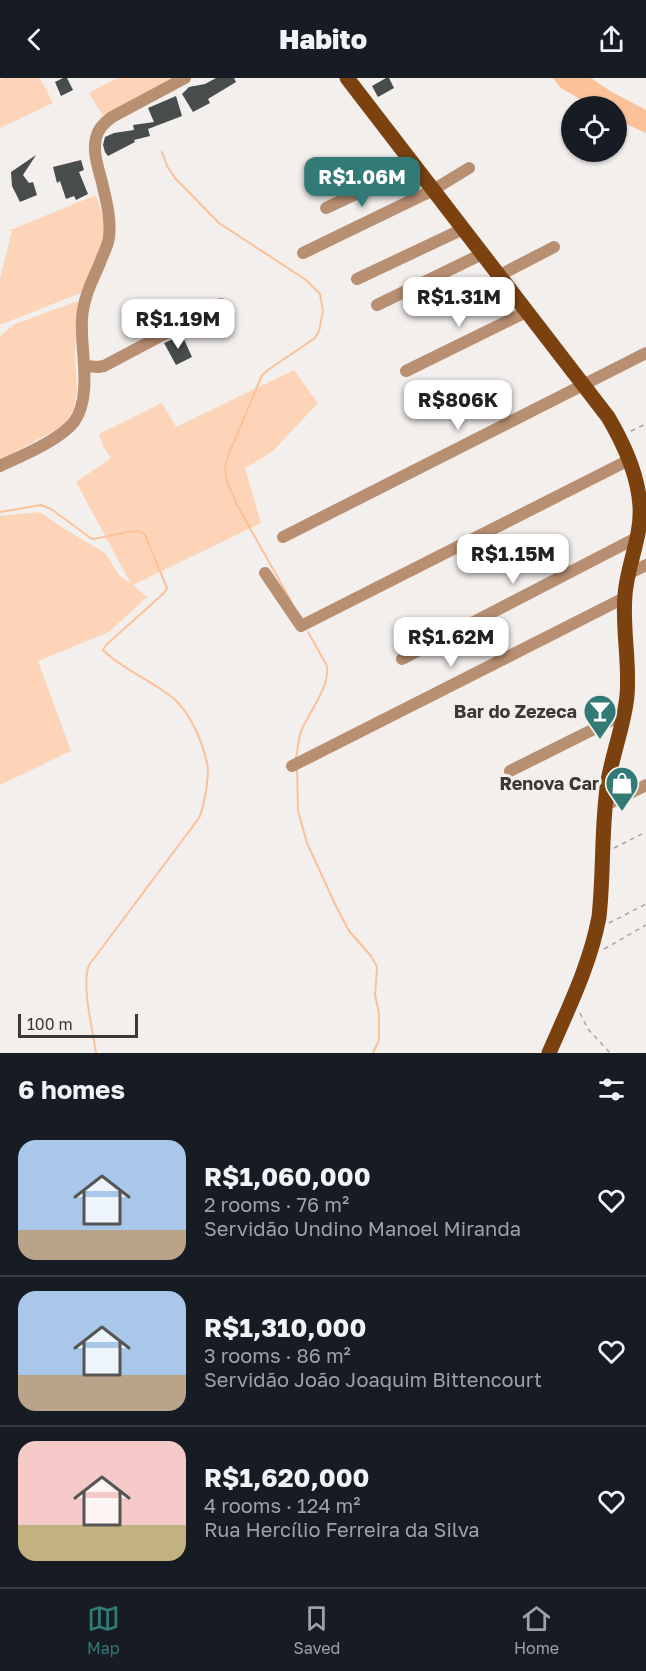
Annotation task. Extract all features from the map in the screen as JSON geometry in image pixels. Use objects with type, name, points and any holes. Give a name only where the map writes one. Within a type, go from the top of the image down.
[{"type":"main road","points":[[347,78],[608,417],[630,460],[639,493],[638,537],[624,597],[627,676],[624,714],[610,770],[602,854],[600,911],[590,956],[549,1053]]},
{"type":"street","points":[[0,466],[59,436],[73,423],[79,413],[83,399],[84,303],[108,243],[109,232],[107,207],[96,158],[96,136],[101,126],[112,117],[185,78]]},
{"type":"street","points":[[326,208],[415,166]]},
{"type":"street","points":[[303,253],[433,189],[469,168]]},
{"type":"street","points":[[357,279],[463,229]]},
{"type":"street","points":[[498,276],[554,247]]},
{"type":"street","points":[[377,305],[482,254]]},
{"type":"street","points":[[84,366],[104,366],[221,304]]},
{"type":"street","points":[[406,371],[526,312]]},
{"type":"street","points":[[283,537],[646,353]]},
{"type":"street","points":[[265,573],[301,626],[630,460]]},
{"type":"street","points":[[402,659],[638,537]]},
{"type":"street","points":[[628,574],[646,565]]},
{"type":"street","points":[[292,766],[624,597]]},
{"type":"street","points":[[510,771],[624,714]]},
{"type":"street","points":[[606,805],[646,785]]},
{"type":"path","points":[[620,437],[646,424]]},
{"type":"path","points":[[602,854],[646,832]]},
{"type":"path","points":[[597,927],[609,924],[646,904]]},
{"type":"path","points":[[590,956],[646,925]]},
{"type":"path","points":[[573,999],[588,1029],[610,1053]]},
{"type":"shaded area","points":[[40,78],[53,103],[0,128],[0,79]]},
{"type":"shaded area","points":[[117,78],[173,79],[103,116],[89,93]]},
{"type":"shaded area","points":[[553,78],[591,78],[619,96],[575,96],[561,88]]},
{"type":"shaded area","points":[[627,100],[646,110],[646,133],[627,124]]},
{"type":"shaded area","points":[[96,195],[106,227],[97,259],[83,292],[0,325],[0,279],[12,231],[8,231]]},
{"type":"shaded area","points":[[78,301],[75,352],[77,391],[73,411],[63,426],[0,460],[0,336],[15,324]]},
{"type":"shaded area","points":[[294,370],[318,403],[272,452],[245,468],[261,523],[133,585],[147,597],[109,632],[38,661],[71,751],[0,785],[0,516],[40,512],[105,553],[119,575],[131,584],[76,482],[111,458],[99,434],[162,403],[176,427]]},
{"type":"building","points":[[67,78],[73,90],[61,96],[55,82]]},
{"type":"building","points":[[216,78],[234,78],[236,82],[208,99],[210,103],[193,112],[182,94],[189,87],[205,84]]},
{"type":"building","points":[[389,78],[394,88],[378,97],[372,86]]},
{"type":"building","points":[[176,96],[182,116],[148,129],[150,136],[134,140],[135,142],[108,156],[103,145],[105,137],[134,130],[133,125],[154,122],[148,108]]},
{"type":"building","points":[[36,155],[23,175],[29,183],[33,182],[37,195],[20,202],[12,186],[11,172]]},
{"type":"building","points":[[81,160],[84,170],[79,172],[88,194],[76,200],[74,196],[66,199],[60,181],[57,183],[53,167]]},
{"type":"building","points":[[182,335],[192,357],[176,365],[164,343]]},
{"type":"waterway","points":[[162,152],[175,178],[219,223],[306,280],[320,294],[323,311],[319,331],[315,338],[262,375],[228,456],[225,469],[227,481],[237,505],[291,601]]},
{"type":"waterway","points":[[0,512],[41,505],[51,509],[92,539],[131,531],[140,531],[145,535],[167,588],[103,650],[179,704],[194,727],[207,763],[206,791],[199,818],[89,965],[86,984],[96,1053]]},
{"type":"waterway","points":[[296,758],[301,732],[323,690],[327,674],[327,666],[308,632]]},
{"type":"waterway","points":[[297,769],[298,811],[307,843],[349,931],[371,956],[377,967],[375,995],[379,1013],[379,1040],[373,1053]]},
{"type":"place","name":"Bar do Zezeca","points":[[600,740]]},
{"type":"place","name":"Renova Car","points":[[622,812]]}]
